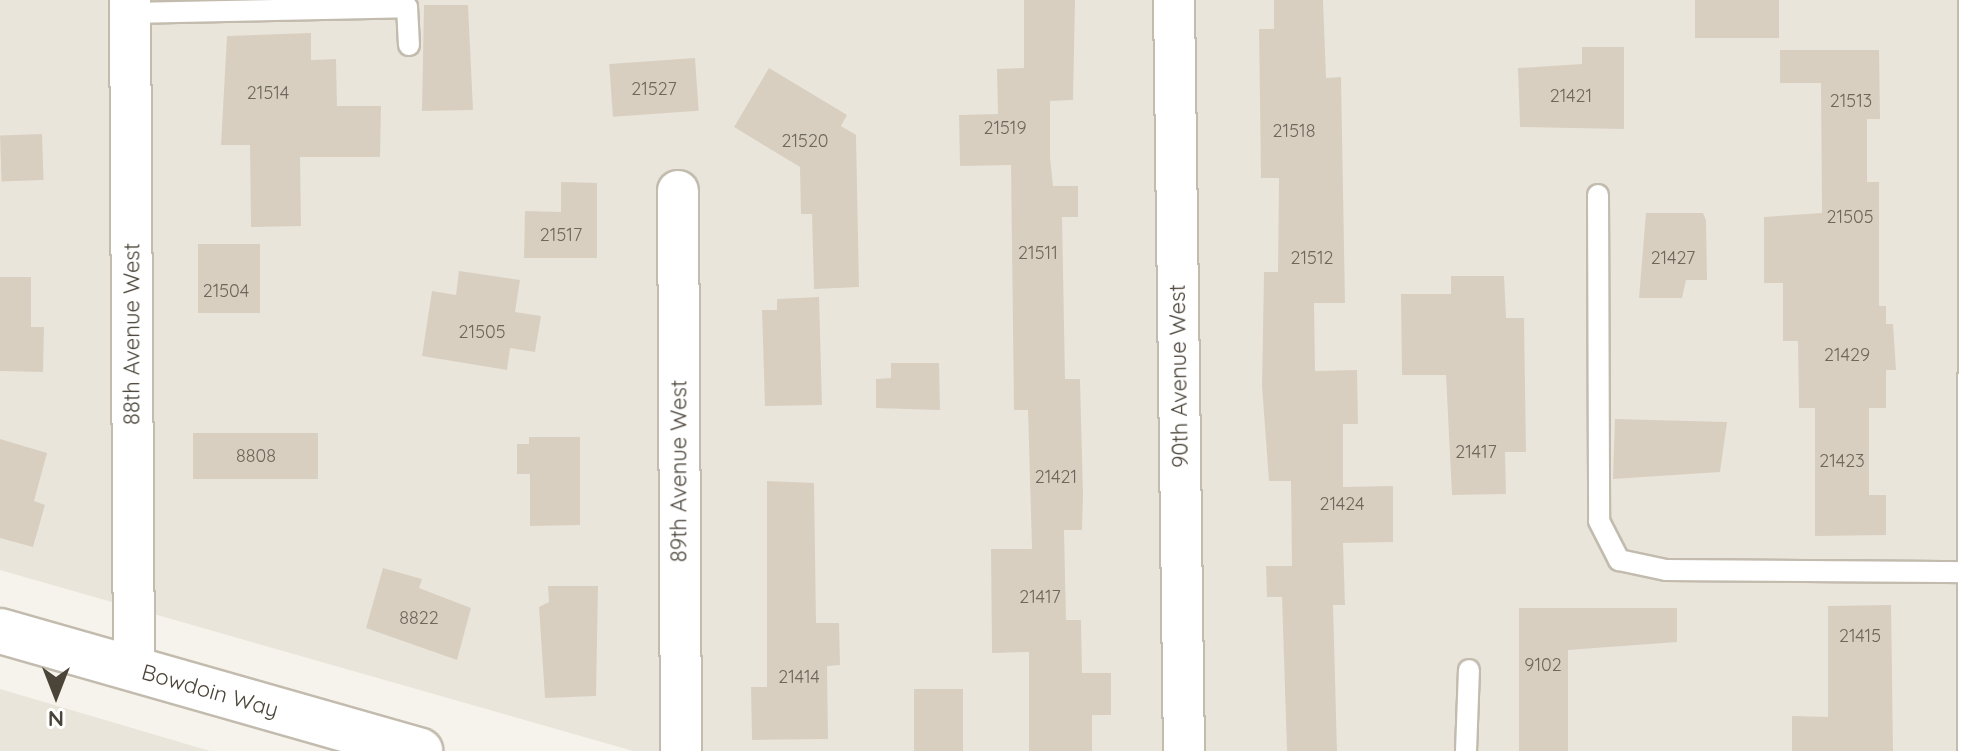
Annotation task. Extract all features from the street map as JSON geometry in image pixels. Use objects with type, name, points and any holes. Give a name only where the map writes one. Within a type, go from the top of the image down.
[{"type":"street","name":"90th Avenue West","points":[[1174,0],[1184,751]]},
{"type":"street","points":[[1978,751],[1981,452],[1979,0]]},
{"type":"street","name":"88th Avenue West","points":[[130,6],[134,668]]},
{"type":"street","name":"89th Avenue West","points":[[678,191],[681,751]]},
{"type":"street","name":"Bowdoin Way","points":[[0,631],[420,751]]},
{"type":"lane","points":[[130,6],[407,7],[409,45]]},
{"type":"lane","points":[[1598,195],[1599,521],[1619,560],[1666,570],[1978,572]]},
{"type":"lane","points":[[1466,751],[1469,670]]},
{"type":"shaded area","points":[[0,0],[1983,0],[1983,751],[633,751],[0,570]]},
{"type":"shaded area","points":[[0,689],[210,751],[0,751]]},
{"type":"building","points":[[1024,0],[1075,0],[1073,100],[1050,101],[1050,157],[1053,186],[1078,186],[1078,217],[1062,217],[1065,379],[1080,379],[1083,495],[1082,530],[1064,530],[1066,620],[1081,620],[1082,673],[1111,673],[1111,715],[1092,715],[1092,751],[1029,751],[1029,652],[992,653],[991,549],[1032,549],[1028,410],[1014,410],[1011,165],[960,166],[959,115],[998,114],[997,69],[1024,68]]},
{"type":"building","points":[[1274,0],[1323,0],[1326,78],[1341,77],[1345,303],[1314,303],[1315,371],[1357,370],[1358,424],[1343,424],[1343,487],[1393,486],[1393,542],[1343,543],[1345,605],[1333,605],[1337,751],[1287,751],[1282,597],[1267,597],[1266,566],[1292,566],[1291,481],[1269,481],[1262,386],[1264,272],[1278,272],[1279,178],[1261,178],[1259,29],[1274,29]]},
{"type":"building","points":[[1695,0],[1779,0],[1779,38],[1695,38]]},
{"type":"building","points":[[424,5],[468,5],[473,110],[422,111]]},
{"type":"building","points":[[311,33],[311,60],[336,59],[337,106],[381,106],[380,157],[300,157],[301,226],[251,227],[250,145],[221,145],[227,36]]},
{"type":"building","points":[[1582,47],[1624,47],[1624,129],[1520,127],[1518,68],[1582,64]]},
{"type":"building","points":[[1780,50],[1879,50],[1880,119],[1867,119],[1867,182],[1879,182],[1879,306],[1886,306],[1886,324],[1893,324],[1896,370],[1886,370],[1886,408],[1869,408],[1869,495],[1886,495],[1886,535],[1815,536],[1815,408],[1799,408],[1798,341],[1783,341],[1783,283],[1764,283],[1764,217],[1822,213],[1821,83],[1780,83]]},
{"type":"building","points":[[695,58],[699,111],[613,117],[609,64]]},
{"type":"building","points":[[769,68],[847,115],[841,126],[856,135],[859,287],[814,289],[812,214],[801,214],[800,167],[734,127]]},
{"type":"building","points":[[42,134],[44,180],[2,181],[0,135]]},
{"type":"building","points":[[561,182],[597,183],[597,258],[524,258],[525,211],[561,212]]},
{"type":"building","points":[[1646,213],[1703,213],[1706,220],[1707,280],[1686,280],[1682,298],[1639,298]]},
{"type":"building","points":[[198,244],[260,244],[260,313],[198,313]]},
{"type":"building","points":[[459,271],[520,280],[515,312],[541,316],[535,352],[510,348],[507,370],[422,356],[432,291],[456,295]]},
{"type":"building","points":[[1451,276],[1504,276],[1506,318],[1524,318],[1526,452],[1505,452],[1506,494],[1452,495],[1446,375],[1402,375],[1401,294],[1451,294]]},
{"type":"building","points":[[0,277],[31,277],[31,327],[44,327],[43,372],[0,371]]},
{"type":"building","points":[[819,297],[822,405],[765,406],[762,310],[777,310],[777,299]]},
{"type":"building","points":[[891,363],[939,363],[940,410],[876,408],[876,379],[891,378]]},
{"type":"building","points":[[1615,419],[1727,422],[1720,472],[1613,479]]},
{"type":"building","points":[[193,433],[318,433],[318,479],[193,479]]},
{"type":"building","points":[[529,437],[580,437],[580,525],[530,526],[530,474],[517,474],[517,444],[529,444]]},
{"type":"building","points":[[0,439],[47,453],[34,501],[45,505],[33,547],[0,538]]},
{"type":"building","points":[[767,481],[814,483],[816,623],[839,623],[840,665],[827,666],[828,739],[752,740],[751,687],[767,687]]},
{"type":"building","points":[[383,568],[422,579],[419,588],[471,608],[457,660],[366,628]]},
{"type":"building","points":[[548,586],[598,586],[596,696],[545,698],[539,607],[549,602]]},
{"type":"building","points":[[1891,605],[1893,751],[1792,751],[1792,716],[1828,717],[1828,606]]},
{"type":"building","points":[[1519,608],[1677,608],[1677,642],[1568,650],[1568,751],[1519,751]]},
{"type":"building","points":[[914,689],[963,689],[963,751],[914,751]]}]
